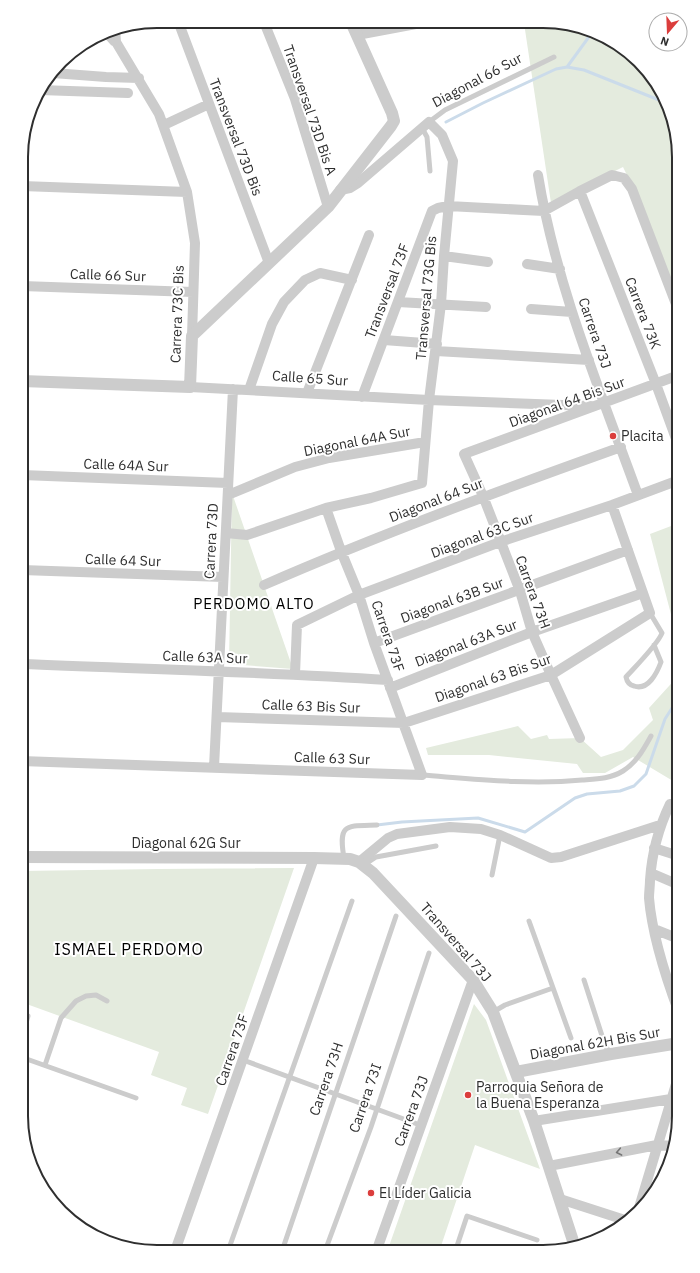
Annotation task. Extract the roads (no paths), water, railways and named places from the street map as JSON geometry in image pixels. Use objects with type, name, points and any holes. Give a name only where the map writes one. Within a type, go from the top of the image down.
[{"type":"street","name":"Transversal 73D Bis","points":[[181,28],[269,263]]},
{"type":"street","name":"Transversal 73D Bis A","points":[[266,28],[295,99],[328,207]]},
{"type":"street","points":[[192,336],[328,207],[394,121],[392,113],[354,28]]},
{"type":"street","points":[[357,35],[394,28]]},
{"type":"street","points":[[115,35],[116,42]]},
{"type":"street","name":"Carrera 73C Bis","points":[[110,37],[116,42],[139,78],[159,114],[187,192],[195,243],[190,387]]},
{"type":"street","points":[[59,73],[139,78]]},
{"type":"street","points":[[46,90],[128,93]]},
{"type":"street","points":[[164,125],[209,104]]},
{"type":"street","name":"Diagonal 66 Sur","points":[[340,190],[350,188],[358,184],[426,125]]},
{"type":"street","name":"Transversal 73G Bis","points":[[326,508],[371,498],[422,483],[429,400],[442,304],[444,256],[453,161],[442,135],[426,125]]},
{"type":"street","name":"Carrera 73J","points":[[538,175],[544,211],[572,312],[589,360],[600,405],[621,447],[638,495]]},
{"type":"street","points":[[448,206],[544,211],[612,175],[624,178],[632,189],[672,294]]},
{"type":"street","points":[[28,186],[187,192]]},
{"type":"street","name":"Carrera 73K","points":[[580,191],[672,427]]},
{"type":"street","name":"Transversal 73F","points":[[362,397],[432,211],[448,206]]},
{"type":"street","points":[[307,393],[370,235]]},
{"type":"street","points":[[444,256],[488,262]]},
{"type":"street","points":[[527,264],[560,269]]},
{"type":"street","points":[[249,390],[272,324],[284,302],[305,280],[320,273],[352,280]]},
{"type":"street","name":"Calle 66 Sur","points":[[28,286],[193,292]]},
{"type":"street","points":[[398,302],[486,307]]},
{"type":"street","points":[[531,309],[572,312]]},
{"type":"street","points":[[384,340],[437,348],[589,360]]},
{"type":"street","name":"Diagonal 64 Bis Sur","points":[[464,454],[672,378]]},
{"type":"street","name":"Calle 65 Sur","points":[[28,381],[233,389],[429,400],[600,405]]},
{"type":"street","name":"Carrera 73D","points":[[214,767],[233,389]]},
{"type":"street","name":"Diagonal 64A Sur","points":[[228,495],[295,467],[329,458],[425,442]]},
{"type":"street","name":"Diagonal 64 Sur","points":[[264,585],[341,551],[483,496],[621,447]]},
{"type":"street","name":"Carrera 73H","points":[[464,454],[483,496],[520,591],[532,632],[580,738]]},
{"type":"street","name":"Calle 64A Sur","points":[[28,475],[228,483]]},
{"type":"street","name":"Diagonal 63C Sur","points":[[295,674],[297,625],[359,596],[500,542],[612,505],[672,483]]},
{"type":"street","points":[[612,505],[650,613]]},
{"type":"street","points":[[226,533],[247,535],[326,508]]},
{"type":"street","name":"Carrera 73F","points":[[326,508],[359,596],[374,643],[422,775]]},
{"type":"street","name":"Diagonal 63B Sur","points":[[374,643],[520,591],[628,550]]},
{"type":"street","name":"Calle 64 Sur","points":[[28,570],[224,578]]},
{"type":"street","name":"Diagonal 63A Sur","points":[[389,684],[643,593]]},
{"type":"street","name":"Diagonal 63 Bis Sur","points":[[404,723],[551,676],[650,613]]},
{"type":"street","name":"Calle 63A Sur","points":[[28,664],[295,674],[389,684]]},
{"type":"street","name":"Calle 63 Bis Sur","points":[[217,717],[404,723]]},
{"type":"street","name":"Calle 63 Sur","points":[[28,761],[422,775]]},
{"type":"street","points":[[672,808],[660,825],[654,848],[649,898],[654,929],[672,993]]},
{"type":"street","points":[[354,862],[388,838],[397,834],[450,827],[481,829],[500,835],[551,858],[561,857],[660,825]]},
{"type":"street","points":[[654,848],[672,854]]},
{"type":"street","name":"Diagonal 62G Sur","points":[[28,857],[314,858],[354,862]]},
{"type":"street","name":"Carrera 73F","points":[[177,1245],[314,858]]},
{"type":"street","name":"Transversal 73J","points":[[354,862],[374,873],[473,980],[493,1012],[534,1122],[574,1241]]},
{"type":"street","points":[[651,873],[672,883]]},
{"type":"street","points":[[654,929],[672,936]]},
{"type":"street","name":"Carrera 73J","points":[[378,1245],[473,980]]},
{"type":"street","points":[[668,982],[672,983]]},
{"type":"street","name":"Diagonal 62H Bis Sur","points":[[516,1072],[672,1044]]},
{"type":"street","points":[[642,1199],[672,1096]]},
{"type":"street","points":[[534,1122],[671,1099]]},
{"type":"street","points":[[549,1166],[658,1145],[669,1146]]},
{"type":"street","points":[[560,1199],[620,1219]]},
{"type":"lane","name":"Diagonal 66 Sur","points":[[426,125],[445,110],[554,57]]},
{"type":"lane","points":[[426,125],[430,172]]},
{"type":"lane","points":[[650,613],[662,634],[626,677],[627,682],[632,686],[639,688],[644,687],[658,672],[661,662],[654,645]]},
{"type":"lane","name":"Calle 63 Sur","points":[[422,775],[506,781],[558,782],[604,779],[622,772],[636,761],[651,736]]},
{"type":"lane","points":[[376,825],[352,826],[346,828],[343,832],[342,839],[354,862],[436,846]]},
{"type":"lane","points":[[492,875],[500,835]]},
{"type":"lane","points":[[230,1245],[352,900]]},
{"type":"lane","name":"Carrera 73H","points":[[284,1245],[396,916]]},
{"type":"lane","points":[[529,921],[571,1038]]},
{"type":"lane","name":"Carrera 73I","points":[[327,1245],[376,1110],[429,953]]},
{"type":"lane","points":[[584,980],[605,1045],[610,1054]]},
{"type":"lane","points":[[493,1012],[553,988]]},
{"type":"lane","points":[[45,1065],[61,1018],[76,1001],[86,996],[96,995],[108,1001]]},
{"type":"lane","points":[[28,1059],[136,1098]]},
{"type":"lane","points":[[243,1060],[420,1125]]},
{"type":"lane","points":[[457,1245],[467,1216],[537,1240]]},
{"type":"waterway","points":[[567,67],[589,37]]},
{"type":"waterway","points":[[446,122],[556,69],[567,67],[584,70],[659,100]]},
{"type":"waterway","points":[[377,825],[402,822],[478,818],[525,832],[575,798],[587,794],[620,791],[634,786],[646,774],[665,719],[672,708]]},
{"type":"place","name":"Placita","points":[[613,436]]},
{"type":"place","name":"Parroquia Señora de la Buena Esperanza","points":[[468,1095]]},
{"type":"place","name":"El Líder Galicia","points":[[371,1193]]},
{"type":"district","name":"PERDOMO ALTO","points":[[254,604]]},
{"type":"district","name":"ISMAEL PERDOMO","points":[[129,949]]}]
